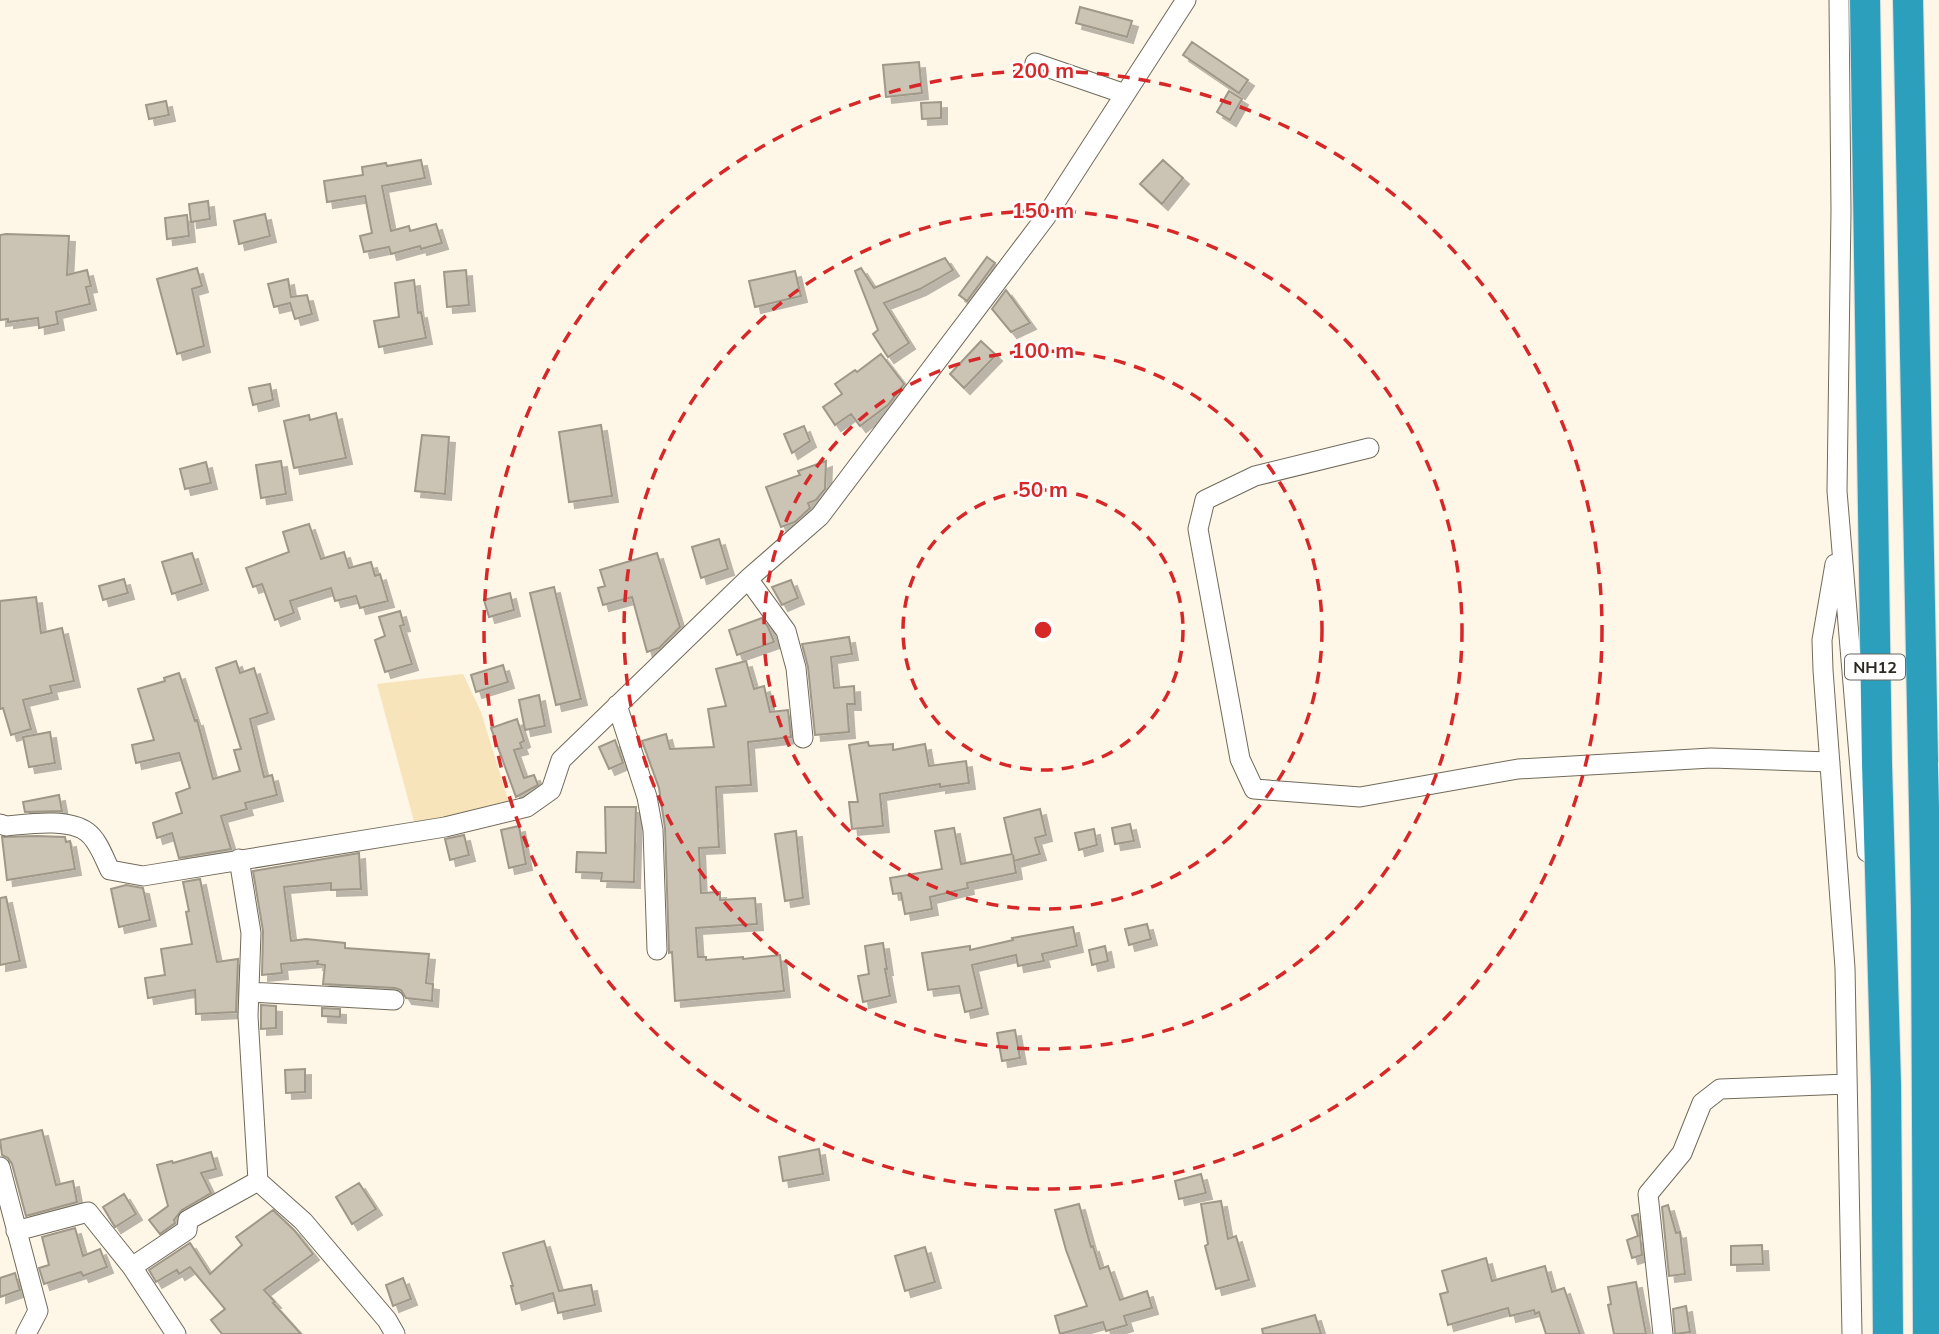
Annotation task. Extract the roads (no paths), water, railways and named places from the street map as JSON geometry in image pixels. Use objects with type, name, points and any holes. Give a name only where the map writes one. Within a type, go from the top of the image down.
[{"type":"highway","name":"NH12","points":[[1865,0],[1888,1334]]},
{"type":"highway","name":"NH12","points":[[1908,0],[1926,909],[1928,1334]]},
{"type":"street","points":[[0,824],[69,825],[88,832],[101,850],[110,870],[143,876],[433,830],[527,807],[551,790],[561,760],[748,579],[820,516],[1045,218],[1186,0]]},
{"type":"street","points":[[1839,0],[1841,211],[1837,491],[1862,814],[1883,988]]},
{"type":"street","points":[[1035,63],[1125,93]]},
{"type":"street","points":[[1369,448],[1255,475],[1205,500],[1198,529],[1240,759],[1254,789],[1360,797],[1518,769],[1711,758],[1830,762]]},
{"type":"street","points":[[1840,535],[1822,639],[1846,968],[1853,1334]]},
{"type":"street","points":[[748,579],[786,631],[796,668],[803,738]]},
{"type":"street","points":[[617,705],[647,797],[653,830],[657,950]]},
{"type":"street","points":[[1926,909],[1939,772]]},
{"type":"street","points":[[239,859],[251,933],[248,1016],[258,1181],[303,1221],[396,1334]]},
{"type":"street","points":[[249,992],[394,1000]]},
{"type":"street","points":[[1663,1334],[1648,1194],[1682,1153],[1702,1103],[1720,1089],[1847,1084]]},
{"type":"street","points":[[0,1167],[38,1311],[26,1334]]},
{"type":"street","points":[[132,1267],[187,1230],[188,1220],[258,1181]]},
{"type":"street","points":[[16,1231],[88,1212],[132,1267],[176,1334]]}]
